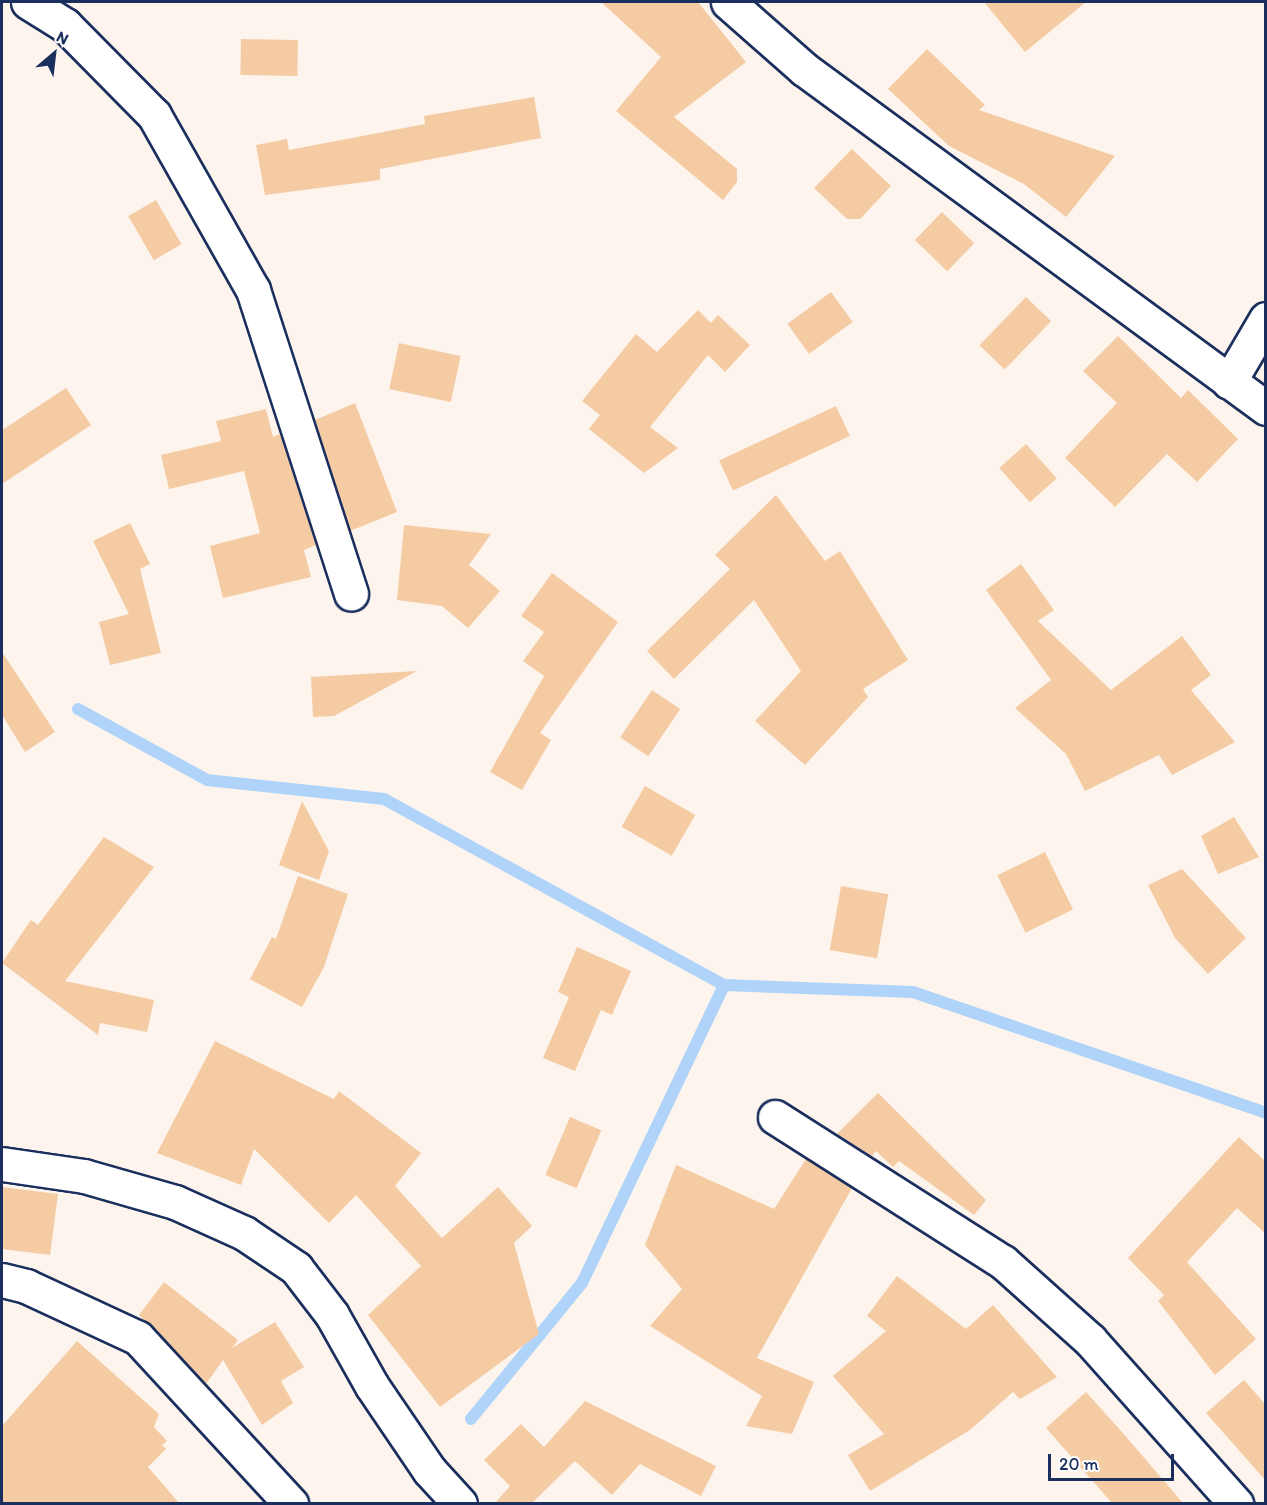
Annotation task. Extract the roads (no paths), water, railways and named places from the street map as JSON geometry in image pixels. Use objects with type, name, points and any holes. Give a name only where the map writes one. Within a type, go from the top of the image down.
[{"type":"street","points":[[28,2],[65,25],[154,116],[253,290],[351,594]]},
{"type":"street","points":[[728,2],[804,69],[1266,408]]},
{"type":"street","points":[[1229,382],[1266,319]]},
{"type":"street","points":[[775,1117],[1003,1262],[1090,1340],[1236,1503]]},
{"type":"street","points":[[2,1164],[84,1176],[175,1202],[244,1233],[296,1268],[332,1315],[372,1386],[429,1470],[460,1503]]},
{"type":"street","points":[[2,1280],[26,1286],[138,1338],[291,1503]]},
{"type":"waterway","points":[[78,709],[207,780],[384,799],[724,985],[913,992],[1266,1113]]},
{"type":"waterway","points":[[471,1419],[582,1283],[724,985]]}]
